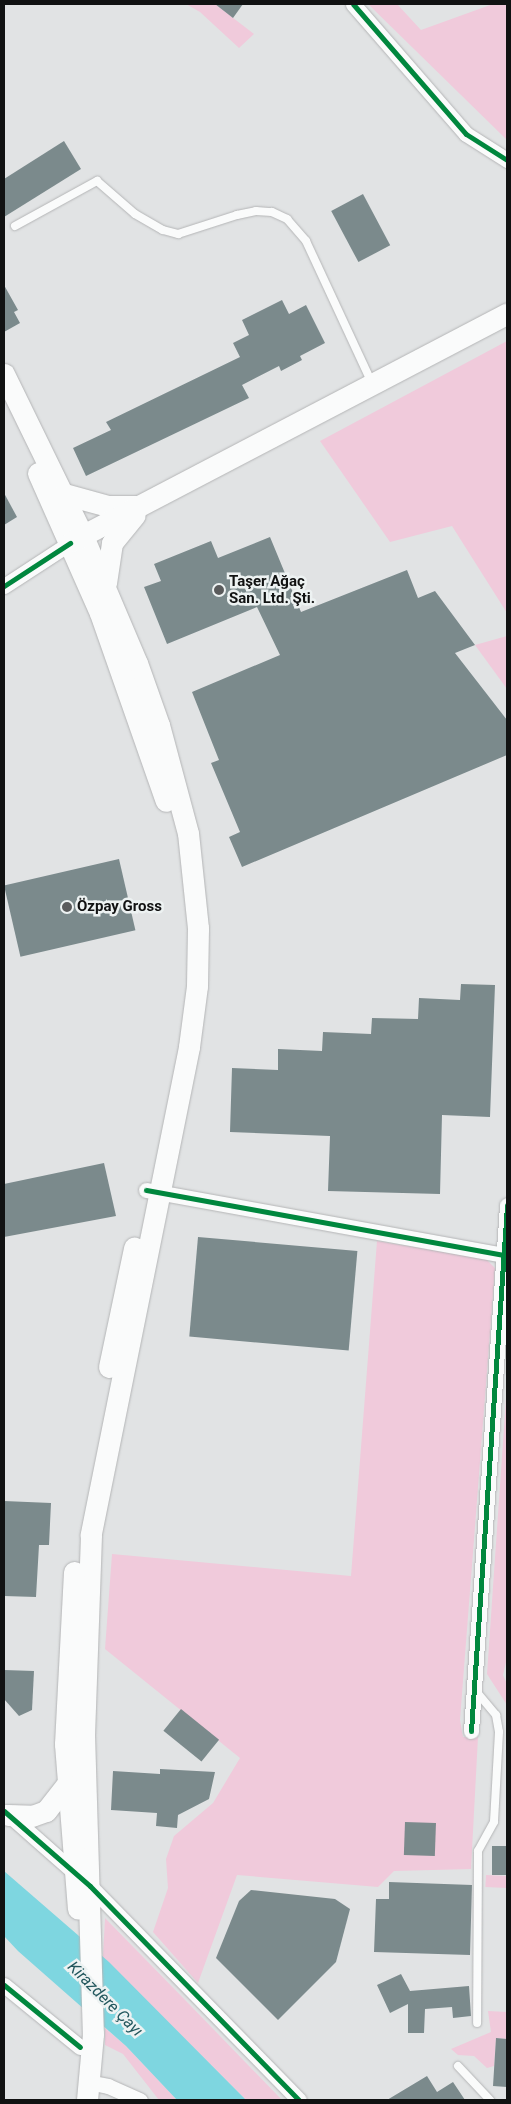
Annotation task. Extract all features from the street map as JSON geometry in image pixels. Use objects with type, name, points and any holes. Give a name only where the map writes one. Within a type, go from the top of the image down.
[{"type":"main road","points":[[76,539],[144,506],[507,314]]},
{"type":"main road","points":[[4,374],[64,494],[76,539],[142,726],[168,808],[181,877],[184,940],[181,1008],[153,1191],[91,1535],[84,1734],[90,1886],[85,1907],[84,2035],[87,2091]]},
{"type":"main road","points":[[4,406],[76,539],[106,588],[159,724],[181,803],[196,891],[199,950],[195,1005],[77,1538],[66,1694],[66,1785],[74,1872],[85,1907]]},
{"type":"main road","points":[[64,494],[108,506],[144,506]]},
{"type":"main road","points":[[106,588],[108,554],[112,543],[144,506]]},
{"type":"main road","points":[[6,1812],[32,1816],[46,1812],[66,1785]]},
{"type":"street","points":[[353,4],[466,134],[507,160]]},
{"type":"street","points":[[4,586],[76,539]]},
{"type":"street","points":[[153,1191],[506,1255]]},
{"type":"street","points":[[471,1731],[506,1255],[507,1205]]},
{"type":"street","points":[[6,1812],[90,1886],[299,2100]]},
{"type":"street","points":[[4,1985],[84,2035]]},
{"type":"street","points":[[87,2091],[108,2086],[140,2100]]},
{"type":"lane","points":[[15,226],[97,181],[135,214],[163,230],[178,234],[246,213],[272,212],[287,219],[306,241],[373,385]]},
{"type":"lane","points":[[474,1689],[496,1715],[499,1732],[494,1822],[478,1851],[477,2023]]},
{"type":"lane","points":[[458,2066],[490,2100]]},
{"type":"shaded area","points":[[186,4],[215,4],[254,34],[239,48],[200,12]]},
{"type":"shaded area","points":[[368,4],[397,4],[421,30],[493,4],[507,4],[507,140]]},
{"type":"shaded area","points":[[507,341],[507,613],[452,526],[390,542],[320,441]]},
{"type":"shaded area","points":[[507,636],[507,689],[475,645]]},
{"type":"shaded area","points":[[377,1241],[486,1259],[495,1268],[460,1720],[463,1737],[478,1737],[471,1869],[394,1871],[378,1887],[237,1875],[198,1983],[153,1932],[168,1888],[166,1859],[174,1836],[213,1803],[240,1758],[105,1649],[112,1554],[351,1576]]},
{"type":"shaded area","points":[[507,1384],[507,1658],[503,1675],[507,1684],[507,1705],[487,1674]]},
{"type":"shaded area","points":[[486,1875],[507,1876],[506,1888],[485,1887]]},
{"type":"shaded area","points":[[105,1918],[282,2100],[246,2100],[103,1957]]},
{"type":"shaded area","points":[[488,2011],[507,2012],[507,2039],[496,2038],[494,2066],[487,2068],[474,2056],[458,2055],[451,2049],[491,2032]]},
{"type":"shaded area","points":[[105,2028],[126,2046],[177,2100],[159,2100],[123,2054],[105,2045]]},
{"type":"water","name":"Kirazdere Çayı","points":[[4,1871],[109,1962],[246,2100],[177,2100],[126,2046],[18,1951],[4,1936]]},
{"type":"building","points":[[215,4],[243,4],[233,18]]},
{"type":"building","points":[[64,141],[81,169],[4,217],[4,179]]},
{"type":"building","points":[[363,194],[390,245],[358,262],[331,211]]},
{"type":"building","points":[[4,285],[18,310],[14,312],[20,323],[4,332]]},
{"type":"building","points":[[282,300],[289,314],[306,305],[325,343],[300,356],[302,360],[281,371],[279,366],[242,385],[249,398],[86,476],[73,448],[111,430],[106,422],[240,357],[233,343],[249,335],[242,320]]},
{"type":"building","points":[[4,493],[17,517],[4,525]]},
{"type":"building","points":[[270,537],[301,612],[407,570],[418,598],[435,591],[475,645],[455,653],[507,720],[507,755],[242,867],[229,837],[240,832],[211,763],[219,760],[192,692],[280,655],[257,607],[167,644],[144,587],[161,581],[154,564],[211,541],[218,558]]},
{"type":"building","name":"Özpay Gross","points":[[119,859],[135,930],[20,957],[4,886]]},
{"type":"building","points":[[461,984],[495,985],[490,1117],[442,1115],[440,1194],[328,1191],[330,1136],[230,1132],[232,1068],[278,1070],[278,1049],[322,1051],[323,1032],[371,1034],[372,1018],[418,1019],[419,998],[460,1000]]},
{"type":"building","points":[[104,1163],[116,1216],[4,1237],[4,1184]]},
{"type":"building","points":[[198,1237],[357,1251],[349,1351],[189,1337]]},
{"type":"building","points":[[4,1501],[51,1503],[49,1545],[39,1545],[36,1597],[4,1596]]},
{"type":"building","points":[[4,1670],[34,1671],[32,1710],[19,1716],[4,1699]]},
{"type":"building","points":[[181,1709],[219,1740],[201,1762],[163,1731]]},
{"type":"building","points":[[160,1769],[215,1772],[209,1799],[178,1815],[177,1828],[156,1826],[157,1813],[111,1810],[113,1771],[160,1774]]},
{"type":"building","points":[[405,1822],[436,1823],[435,1856],[404,1855]]},
{"type":"building","points":[[492,1846],[507,1846],[507,1875],[492,1875]]},
{"type":"building","points":[[389,1882],[472,1885],[470,1955],[374,1952],[376,1899],[389,1899]]},
{"type":"building","points":[[251,1890],[335,1899],[350,1909],[336,1962],[278,2020],[216,1958],[239,1901]]},
{"type":"building","points":[[401,1974],[410,1991],[469,1986],[471,2016],[453,2018],[452,2007],[425,2009],[424,2033],[408,2033],[408,2004],[390,2013],[377,1985]]},
{"type":"building","points":[[496,2038],[507,2039],[507,2087],[493,2086]]},
{"type":"building","points":[[427,2076],[437,2092],[453,2082],[465,2100],[387,2100]]},
{"type":"cycle path","points":[[353,4],[466,134],[507,160]]},
{"type":"cycle path","points":[[4,586],[70,543]]},
{"type":"cycle path","points":[[146,1190],[504,1255]]},
{"type":"cycle path","points":[[471,1731],[507,1205]]},
{"type":"cycle path","points":[[4,1811],[90,1886],[299,2100]]},
{"type":"cycle path","points":[[4,1985],[80,2047]]},
{"type":"place","name":"Taşer Ağaç San. Ltd. Şti.","points":[[219,590]]},
{"type":"place","name":"Özpay Gross","points":[[67,907]]}]
